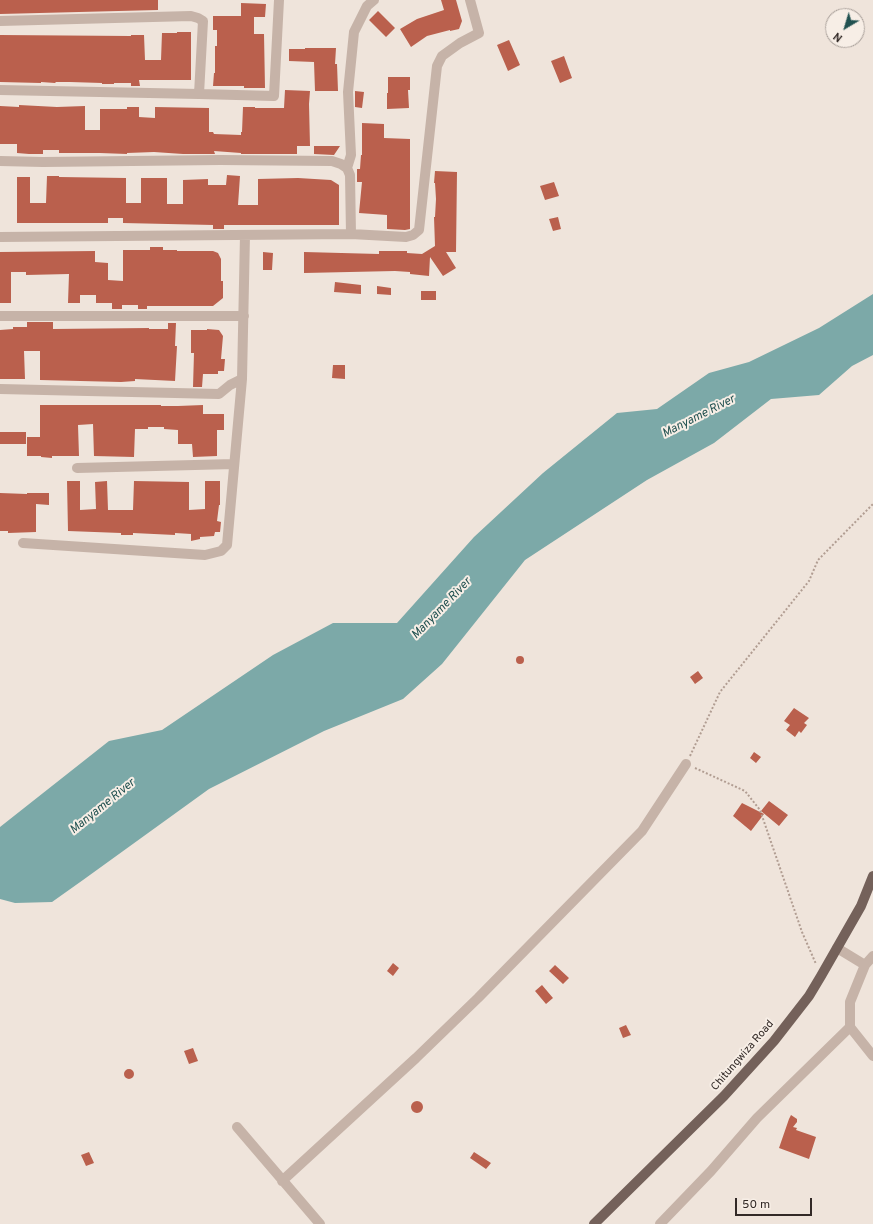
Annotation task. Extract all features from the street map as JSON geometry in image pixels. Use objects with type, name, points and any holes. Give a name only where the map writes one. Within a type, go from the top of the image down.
[{"type":"main road","name":"Chitungwiza Road","points":[[594,1224],[724,1096],[774,1041],[809,996],[861,906],[873,876]]},
{"type":"street","points":[[0,90],[274,96],[279,0]]},
{"type":"street","points":[[347,168],[351,155],[348,92],[354,32],[367,6],[374,0]]},
{"type":"street","points":[[0,237],[351,234],[406,237],[413,235],[419,230],[437,66],[442,56],[460,43],[479,33],[470,0]]},
{"type":"street","points":[[0,21],[191,16],[198,18],[203,21],[199,94]]},
{"type":"street","points":[[0,161],[332,161],[347,168],[350,175],[351,234]]},
{"type":"street","points":[[23,543],[205,555],[221,551],[227,545],[242,379],[245,236]]},
{"type":"street","points":[[0,316],[244,316]]},
{"type":"street","points":[[0,390],[219,394],[230,385],[242,379]]},
{"type":"street","points":[[77,468],[234,464]]},
{"type":"street","points":[[282,1181],[416,1058],[478,998],[642,831],[686,764]]},
{"type":"street","points":[[837,948],[865,965]]},
{"type":"street","points":[[873,956],[865,965],[850,1002],[850,1027],[873,1056]]},
{"type":"street","points":[[660,1224],[711,1171],[757,1118],[850,1027]]},
{"type":"street","points":[[237,1127],[320,1224]]},
{"type":"path","points":[[821,976],[802,932],[760,810],[745,791],[686,764],[720,692],[808,581],[818,560],[873,504]]},
{"type":"water","name":"Manyame River","points":[[873,294],[873,355],[852,366],[819,395],[771,399],[714,443],[647,480],[525,560],[442,664],[403,699],[324,731],[209,789],[52,902],[15,903],[0,899],[0,827],[109,741],[162,730],[273,655],[333,623],[397,623],[474,537],[543,473],[617,413],[657,409],[709,373],[749,362],[819,328]]},
{"type":"building","points":[[0,0],[158,0],[158,10],[0,14]]},
{"type":"building","points":[[441,0],[456,0],[462,21],[459,29],[427,36],[411,47],[400,29],[417,19],[444,10]]},
{"type":"building","points":[[241,3],[266,4],[265,17],[254,17],[254,34],[264,34],[265,88],[213,86],[217,30],[213,30],[213,16],[241,16]]},
{"type":"building","points":[[378,11],[395,28],[386,37],[369,20]]},
{"type":"building","points":[[191,32],[191,80],[139,80],[140,86],[131,86],[131,83],[102,84],[70,82],[0,82],[0,35],[144,35],[145,60],[161,60],[162,33]]},
{"type":"building","points":[[509,40],[520,65],[508,71],[497,45]]},
{"type":"building","points":[[336,48],[335,64],[337,64],[338,91],[315,91],[314,62],[289,61],[289,49]]},
{"type":"building","points":[[564,56],[572,78],[560,83],[551,61]]},
{"type":"building","points":[[388,77],[410,77],[410,90],[408,90],[409,108],[387,109]]},
{"type":"building","points":[[285,90],[310,91],[310,146],[297,146],[297,154],[241,154],[214,151],[215,154],[154,152],[127,154],[59,153],[59,150],[43,150],[43,154],[29,154],[17,153],[17,144],[0,144],[0,106],[85,106],[85,130],[100,130],[100,109],[127,109],[127,107],[139,107],[139,117],[155,118],[155,107],[209,108],[209,132],[213,132],[214,134],[241,135],[243,107],[284,108]]},
{"type":"building","points":[[355,91],[364,92],[362,108],[355,107]]},
{"type":"building","points":[[362,123],[384,124],[384,138],[410,139],[410,229],[387,229],[387,215],[359,213],[362,182],[357,182],[357,169],[360,169],[362,155]]},
{"type":"building","points":[[314,146],[340,146],[334,155],[314,154]]},
{"type":"building","points":[[435,171],[457,172],[456,252],[446,252],[456,268],[443,276],[430,257],[429,276],[395,271],[304,273],[304,252],[379,254],[379,251],[407,251],[407,253],[422,254],[435,246]]},
{"type":"building","points":[[227,175],[240,176],[238,205],[258,205],[258,179],[298,178],[331,180],[339,185],[339,225],[224,225],[224,229],[213,229],[213,225],[123,223],[123,218],[108,218],[108,223],[17,223],[17,177],[30,177],[30,203],[46,203],[47,176],[59,176],[126,178],[126,203],[141,203],[141,178],[167,178],[167,204],[183,204],[183,180],[208,179],[208,185],[226,185]]},
{"type":"building","points":[[554,182],[559,196],[545,200],[540,186]]},
{"type":"building","points":[[558,217],[561,229],[553,231],[549,219]]},
{"type":"building","points":[[150,247],[163,247],[163,250],[213,251],[218,253],[221,259],[223,298],[213,306],[147,306],[147,309],[138,309],[138,305],[122,305],[122,309],[112,309],[112,303],[96,303],[96,295],[80,295],[80,303],[68,303],[69,274],[26,275],[26,272],[11,272],[11,303],[0,303],[0,252],[95,251],[95,262],[108,263],[108,280],[123,281],[123,250],[150,250]]},
{"type":"building","points":[[263,252],[273,253],[272,270],[263,270]]},
{"type":"building","points":[[335,282],[361,285],[361,294],[334,292]]},
{"type":"building","points":[[377,286],[391,288],[391,295],[377,294]]},
{"type":"building","points":[[421,291],[436,291],[436,300],[421,300]]},
{"type":"building","points":[[27,322],[53,322],[53,329],[168,329],[168,323],[176,323],[175,346],[177,346],[175,381],[135,379],[135,381],[121,382],[40,380],[40,351],[24,351],[25,379],[0,379],[0,330],[13,329],[13,327],[27,327]]},
{"type":"building","points":[[191,330],[219,330],[223,336],[221,359],[225,359],[224,371],[218,371],[218,374],[203,374],[202,387],[193,387],[194,353],[191,353]]},
{"type":"building","points":[[333,365],[345,365],[345,379],[332,378]]},
{"type":"building","points":[[40,405],[203,405],[203,414],[224,414],[224,430],[217,430],[217,456],[193,457],[192,444],[178,444],[178,430],[164,429],[164,427],[148,427],[148,429],[135,429],[134,457],[94,456],[93,424],[78,425],[79,456],[52,456],[52,458],[27,456],[27,437],[40,437]]},
{"type":"building","points":[[0,432],[26,432],[26,444],[0,444]]},
{"type":"building","points":[[67,481],[80,481],[80,510],[96,509],[95,482],[107,481],[108,510],[133,510],[134,481],[189,482],[189,510],[205,509],[205,481],[220,481],[220,505],[217,521],[221,522],[220,532],[215,532],[214,536],[200,537],[200,539],[191,541],[191,534],[175,533],[175,535],[133,533],[133,535],[121,535],[121,533],[68,531]]},
{"type":"building","points":[[0,493],[49,493],[49,505],[36,504],[36,532],[8,533],[8,531],[0,531]]},
{"type":"building","points":[[518,656],[522,656],[524,660],[522,664],[518,664],[516,662],[516,658]]},
{"type":"building","points":[[698,671],[703,678],[695,684],[690,677]]},
{"type":"building","points":[[794,708],[809,718],[804,723],[807,725],[801,733],[799,731],[795,737],[786,730],[790,725],[784,721]]},
{"type":"building","points":[[754,752],[761,757],[756,763],[750,758]]},
{"type":"building","points":[[769,801],[788,815],[779,826],[761,811]]},
{"type":"building","points":[[742,803],[764,814],[751,831],[733,816]]},
{"type":"building","points":[[393,963],[399,968],[393,976],[387,971]]},
{"type":"building","points":[[555,965],[569,978],[563,984],[549,971]]},
{"type":"building","points":[[542,985],[553,998],[546,1004],[535,991]]},
{"type":"building","points":[[626,1025],[631,1035],[623,1038],[619,1028]]},
{"type":"building","points":[[193,1048],[198,1061],[189,1064],[184,1051]]},
{"type":"building","points":[[127,1069],[131,1069],[134,1074],[131,1079],[127,1079],[124,1076],[124,1072]]},
{"type":"building","points":[[415,1101],[419,1101],[423,1107],[419,1113],[415,1113],[411,1109],[411,1105]]},
{"type":"building","points":[[791,1115],[797,1119],[797,1122],[793,1127],[797,1128],[796,1130],[816,1137],[809,1159],[779,1148]]},
{"type":"building","points":[[89,1152],[94,1163],[86,1166],[81,1155]]},
{"type":"building","points":[[474,1152],[491,1163],[486,1169],[470,1158]]}]
